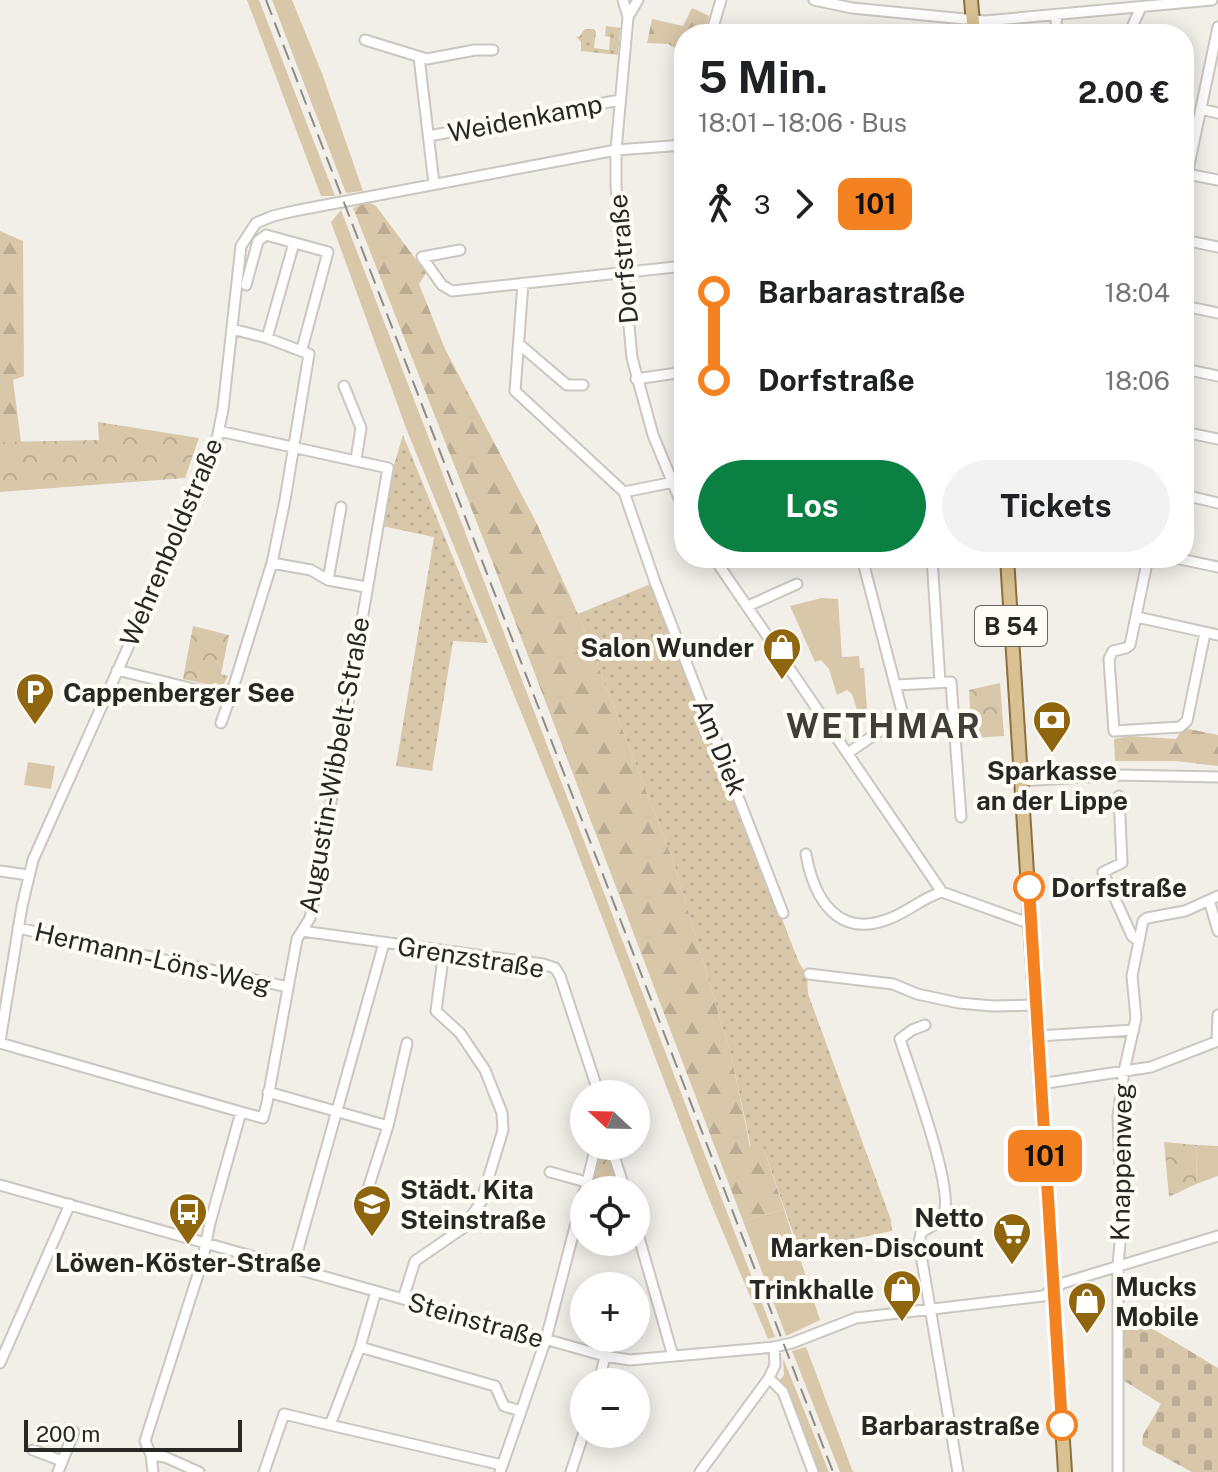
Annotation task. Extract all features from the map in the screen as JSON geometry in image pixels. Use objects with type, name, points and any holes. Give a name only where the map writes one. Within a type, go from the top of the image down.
[{"type":"main road","points":[[971,0],[973,24]]},
{"type":"main road","name":"B 54","points":[[1008,568],[1065,1472]]},
{"type":"street","name":"Dorfstraße","points":[[623,0],[628,17],[616,150],[618,219],[632,358],[636,379],[674,489]]},
{"type":"street","points":[[628,17],[638,0]]},
{"type":"street","points":[[714,24],[721,0]]},
{"type":"street","points":[[814,0],[864,10],[985,21],[1212,0]]},
{"type":"street","points":[[1133,24],[1141,7]]},
{"type":"street","points":[[1056,24],[1057,15]]},
{"type":"street","points":[[1194,142],[1218,27]]},
{"type":"street","points":[[365,40],[427,59],[475,50],[493,50]]},
{"type":"street","name":"Weidenkamp","points":[[419,57],[434,184]]},
{"type":"street","name":"Weidenkamp","points":[[429,136],[620,100]]},
{"type":"street","points":[[1201,109],[1218,113]]},
{"type":"street","name":"Wehrenboldstraße","points":[[0,1042],[28,875],[197,492],[219,431],[239,253],[256,223],[273,216],[616,150],[674,146]]},
{"type":"street","points":[[1194,175],[1218,180]]},
{"type":"street","points":[[246,285],[258,241],[266,235],[328,252],[302,349]]},
{"type":"street","points":[[1194,242],[1218,247]]},
{"type":"street","points":[[267,338],[294,243]]},
{"type":"street","points":[[460,250],[422,257],[442,285],[452,291],[674,267]]},
{"type":"street","points":[[523,283],[515,391],[624,492],[674,481]]},
{"type":"street","points":[[1194,308],[1218,313]]},
{"type":"street","points":[[221,723],[272,563],[309,354],[302,349],[232,329]]},
{"type":"street","points":[[519,344],[567,385],[583,385]]},
{"type":"street","points":[[1194,371],[1218,376]]},
{"type":"street","points":[[636,379],[674,373]]},
{"type":"street","points":[[344,386],[361,428],[356,459]]},
{"type":"street","name":"Augustin-Wibbelt-Straße","points":[[219,431],[388,468],[310,918],[297,939],[263,1118],[241,1112]]},
{"type":"street","points":[[1194,434],[1218,439]]},
{"type":"street","name":"Am Diek","points":[[624,492],[655,582],[783,913]]},
{"type":"street","points":[[1194,497],[1218,503]]},
{"type":"street","points":[[328,580],[341,507]]},
{"type":"street","points":[[1194,562],[1218,567]]},
{"type":"street","points":[[272,563],[311,570],[328,580],[366,587]]},
{"type":"street","points":[[721,568],[942,892],[1031,924]]},
{"type":"street","points":[[848,753],[903,715],[865,568]]},
{"type":"street","points":[[933,568],[940,682]]},
{"type":"street","points":[[1146,568],[1130,645],[1113,651],[1109,659],[1114,731],[1180,727],[1187,721],[1205,633]]},
{"type":"street","points":[[748,606],[797,584]]},
{"type":"street","points":[[1137,617],[1218,635]]},
{"type":"street","points":[[117,670],[230,698]]},
{"type":"street","points":[[897,685],[951,682],[961,817]]},
{"type":"street","points":[[1020,781],[1118,775],[1218,777]]},
{"type":"street","points":[[1119,796],[1122,863],[1103,872],[1132,936],[1139,941],[1143,921],[1147,918],[1185,911],[1214,898],[1218,931]]},
{"type":"street","points":[[806,854],[821,901],[835,915],[851,922],[883,922],[942,892]]},
{"type":"street","points":[[0,871],[28,875]]},
{"type":"street","name":"Hermann-Löns-Weg","points":[[18,928],[288,987]]},
{"type":"street","name":"Grenzstraße","points":[[302,931],[555,968],[594,1080]]},
{"type":"street","name":"Knappenweg","points":[[1118,1472],[1118,1265],[1122,1221],[1118,1116],[1136,1018],[1132,976],[1139,941]]},
{"type":"street","points":[[293,1267],[384,943]]},
{"type":"street","points":[[403,1299],[415,1261],[463,1228],[481,1202],[503,1130],[502,1113],[485,1070],[460,1033],[436,1011],[444,951]]},
{"type":"street","points":[[809,974],[893,984],[917,994],[959,1003],[1036,1005]]},
{"type":"street","points":[[1040,1084],[1124,1071],[1174,1059],[1217,1041],[1218,1015]]},
{"type":"street","points":[[925,1025],[900,1039],[929,1126],[946,1210],[942,1218],[921,1233],[919,1243],[958,1472]]},
{"type":"street","points":[[1038,1036],[1134,1030]]},
{"type":"street","points":[[0,1042],[241,1112],[206,1243],[145,1441],[153,1472]]},
{"type":"street","points":[[365,1198],[388,1126],[407,1043]]},
{"type":"street","points":[[268,1092],[388,1126]]},
{"type":"street","points":[[550,1172],[570,1181]]},
{"type":"street","name":"Steinstraße","points":[[0,1185],[605,1356],[630,1360],[774,1347],[856,1318],[1043,1296],[1053,1290]]},
{"type":"street","points":[[0,1363],[70,1204]]},
{"type":"street","points":[[1053,1290],[1063,1283],[1118,1265],[1218,1236]]},
{"type":"street","points":[[276,1472],[265,1470],[284,1414],[501,1468],[546,1339],[570,1246]]},
{"type":"street","points":[[644,1256],[673,1356]]},
{"type":"street","points":[[330,1425],[360,1347],[376,1291]]},
{"type":"street","points":[[360,1347],[495,1386],[504,1406],[521,1411]]},
{"type":"street","points":[[700,1472],[769,1378],[775,1365],[774,1347]]},
{"type":"street","points":[[602,1368],[605,1356]]},
{"type":"street","points":[[769,1378],[783,1392],[813,1472]]},
{"type":"street","points":[[902,1427],[949,1423]]},
{"type":"street","points":[[58,1472],[74,1432]]},
{"type":"street","points":[[571,1472],[579,1448]]},
{"type":"street","points":[[33,1450],[62,1461]]},
{"type":"street","points":[[151,1455],[165,1457],[199,1472]]},
{"type":"green space","points":[[247,0],[259,0],[335,196],[321,196]]},
{"type":"green space","points":[[272,0],[292,0],[323,76],[363,191],[346,193]]},
{"type":"green space","points":[[692,8],[709,16],[707,24],[684,24]]},
{"type":"green space","points":[[652,19],[674,24],[674,47],[647,43]]},
{"type":"green space","points":[[606,26],[620,28],[618,55],[581,51],[581,42],[576,36],[579,37],[585,29],[596,32],[594,48],[609,50],[610,37],[605,36]]},
{"type":"green space","points":[[368,202],[376,206],[426,273],[419,284],[445,349],[537,524],[578,614],[674,863],[732,1059],[750,1146],[763,1147],[784,1209],[743,1221],[492,561],[353,208]]},
{"type":"green space","points":[[341,210],[775,1337],[768,1339],[709,1199],[570,833],[406,428],[331,222]]},
{"type":"green space","points":[[0,231],[23,241],[24,376],[13,380],[21,442],[0,442]]},
{"type":"green space","points":[[98,422],[199,438],[185,478],[0,492],[0,442],[99,440]]},
{"type":"green space","points":[[403,435],[488,643],[453,641],[432,771],[396,766],[434,537],[382,526]]},
{"type":"green space","points":[[653,583],[799,963],[807,974],[808,994],[891,1220],[892,1231],[799,1250],[763,1147],[751,1147],[732,1059],[674,863],[578,614]]},
{"type":"green space","points":[[822,598],[838,599],[842,657],[859,656],[860,668],[864,668],[867,710],[859,716],[852,694],[847,690],[837,695],[829,669],[821,660],[815,662],[790,606]]},
{"type":"green space","points":[[193,626],[229,635],[221,674],[228,676],[219,687],[183,679]]},
{"type":"green space","points":[[1000,683],[1004,736],[972,738],[969,690]]},
{"type":"green space","points":[[1182,730],[1218,735],[1218,766],[1175,761],[1115,761],[1114,739],[1129,736],[1176,739]]},
{"type":"green space","points":[[28,762],[55,766],[51,789],[24,785]]},
{"type":"green space","points":[[1164,1142],[1197,1145],[1196,1184],[1169,1197]]},
{"type":"green space","points":[[1197,1145],[1218,1146],[1218,1176],[1196,1184]]},
{"type":"green space","points":[[597,1160],[609,1160],[618,1176],[593,1176]]},
{"type":"green space","points":[[784,1209],[820,1320],[786,1336],[743,1221]]},
{"type":"green space","points":[[1123,1311],[1218,1368],[1218,1472],[1192,1472],[1142,1445],[1143,1435],[1161,1404],[1123,1380]]},
{"type":"green space","points":[[806,1347],[853,1472],[840,1472],[792,1351]]},
{"type":"green space","points":[[783,1358],[829,1472],[817,1472],[785,1387],[779,1381],[784,1375]]},
{"type":"railway","points":[[266,0],[833,1472]]},
{"type":"bus line","name":"101","points":[[1029,887],[1062,1425]]},
{"type":"place","name":"Salon Wunder","points":[[782,681]]},
{"type":"place","name":"Cappenberger See","points":[[35,726]]},
{"type":"place","name":"Sparkasse an der Lippe","points":[[1052,754]]},
{"type":"place","name":"Dorfstraße","points":[[1029,887]]},
{"type":"place","name":"Städt. Kita Steinstraße","points":[[372,1238]]},
{"type":"place","name":"Löwen-Köster-Straße","points":[[188,1246]]},
{"type":"place","name":"Netto Marken-Discount","points":[[1012,1266]]},
{"type":"place","name":"Trinkhalle","points":[[902,1323]]},
{"type":"place","name":"Mucks Mobile","points":[[1087,1335]]},
{"type":"place","name":"Barbarastraße","points":[[1062,1425]]},
{"type":"district","name":"WETHMAR","points":[[884,726]]}]
